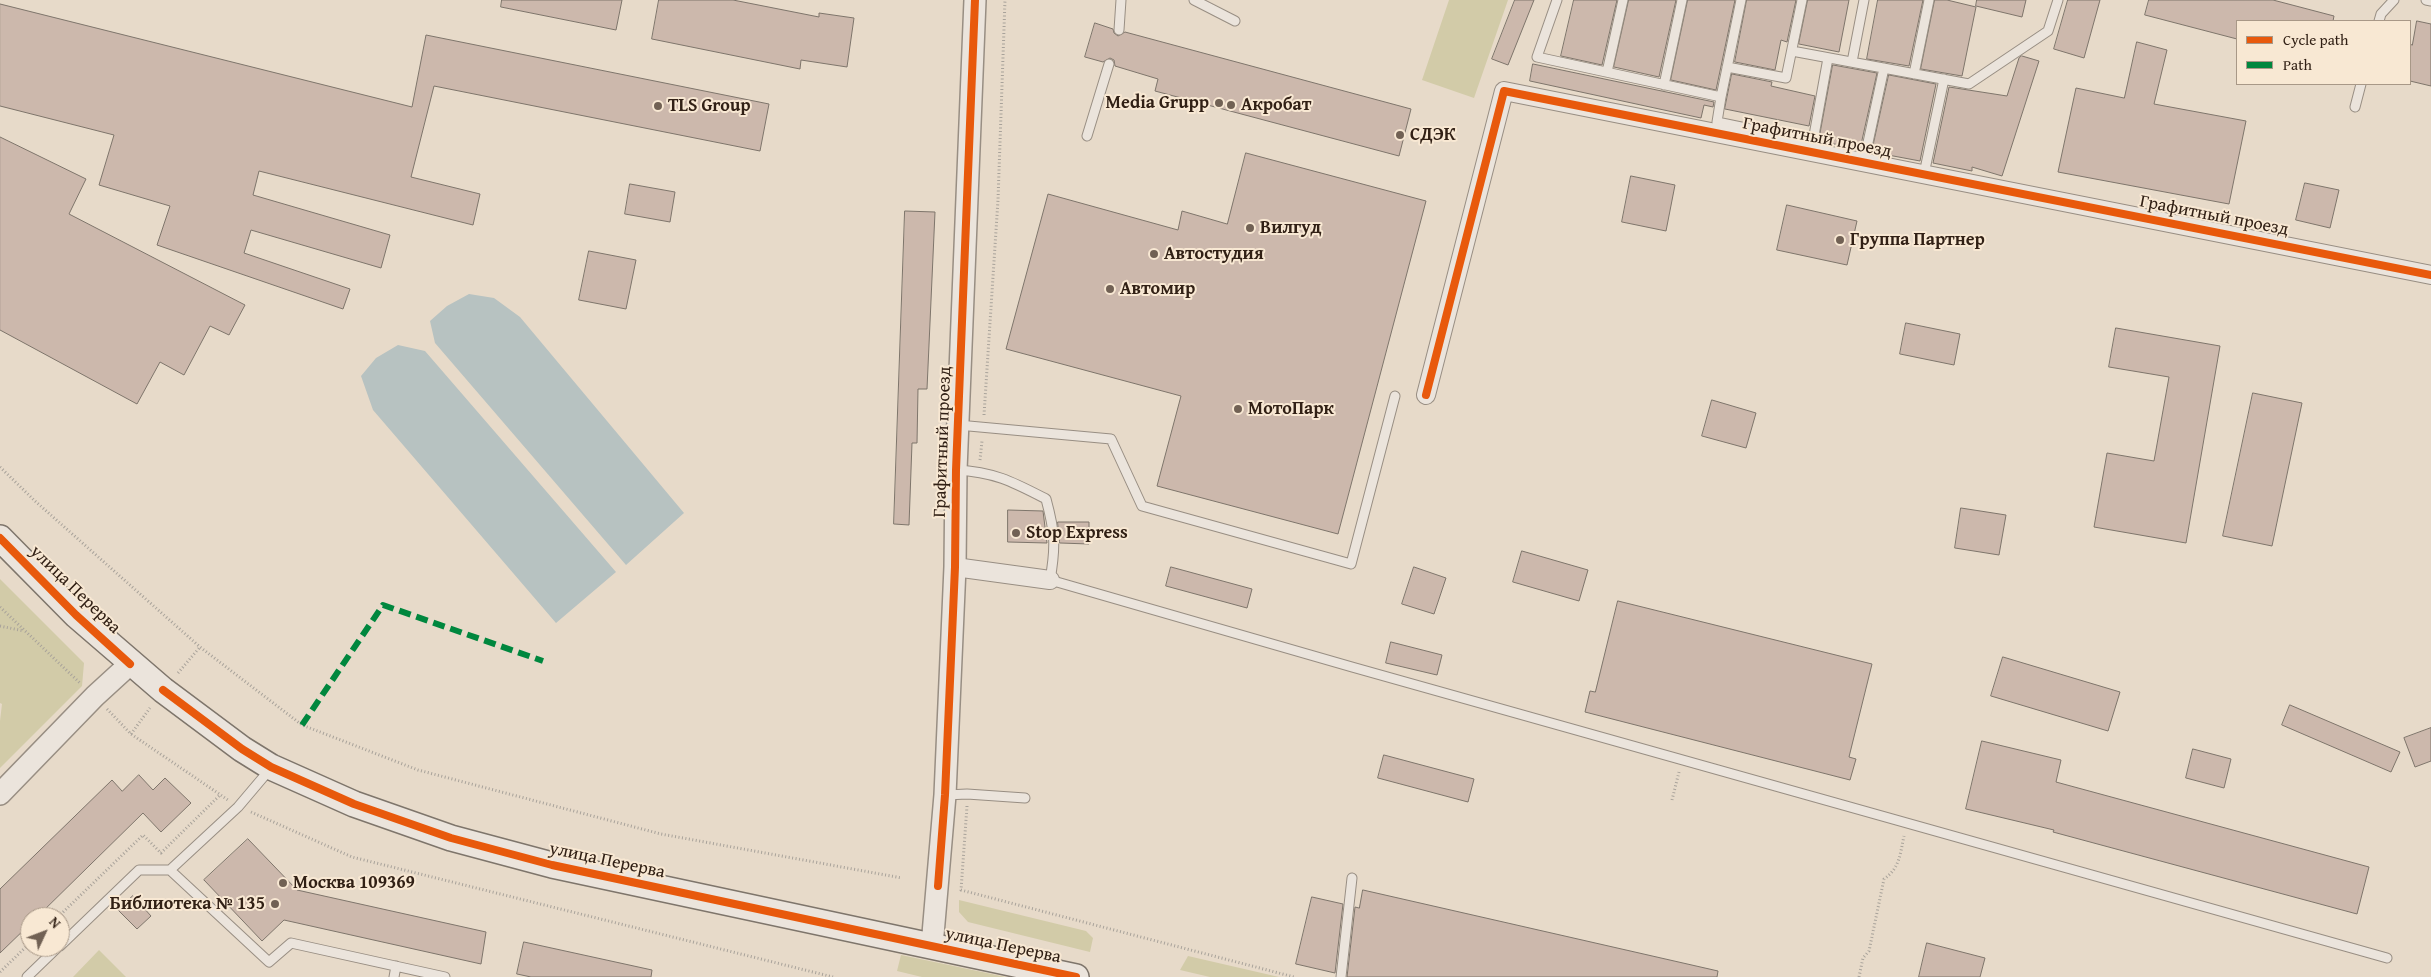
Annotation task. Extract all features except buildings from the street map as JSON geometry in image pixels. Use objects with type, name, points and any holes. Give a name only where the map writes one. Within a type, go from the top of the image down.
[{"type":"main road","name":"улица Перерва","points":[[0,538],[76,615],[130,664],[242,750],[271,767],[354,804],[451,838],[552,865],[1076,977]]},
{"type":"street","name":"Графитный проезд","points":[[932,946],[946,795],[955,566],[956,470],[975,0]]},
{"type":"street","name":"Графитный проезд","points":[[1426,395],[1504,91],[2431,275]]},
{"type":"street","points":[[955,566],[1050,580]]},
{"type":"street","points":[[0,794],[95,696],[130,664]]},
{"type":"lane","points":[[1119,30],[1121,0]]},
{"type":"lane","points":[[1194,0],[1235,20]]},
{"type":"lane","points":[[1557,0],[1537,58],[1721,97]]},
{"type":"lane","points":[[1607,72],[1623,0]]},
{"type":"lane","points":[[1664,85],[1682,0]]},
{"type":"lane","points":[[1742,0],[1717,122],[1799,139]]},
{"type":"lane","points":[[1727,68],[1786,78],[1802,0]]},
{"type":"lane","points":[[1852,62],[1864,0]]},
{"type":"lane","points":[[1914,74],[1929,0]]},
{"type":"lane","points":[[1792,51],[1969,84],[2048,31],[2058,0]]},
{"type":"lane","points":[[2379,20],[2381,14],[2394,0]]},
{"type":"lane","points":[[2426,0],[2431,1]]},
{"type":"lane","points":[[1811,152],[1828,58]]},
{"type":"lane","points":[[1087,136],[1109,64]]},
{"type":"lane","points":[[1864,161],[1884,68]]},
{"type":"lane","points":[[1924,174],[1944,79]]},
{"type":"lane","points":[[2355,106],[2361,85]]},
{"type":"lane","points":[[958,426],[1110,439],[1142,506],[1351,564],[1395,396]]},
{"type":"lane","points":[[956,470],[979,471],[1005,478],[1046,499],[1055,532],[1050,580],[2387,958]]},
{"type":"lane","points":[[70,936],[139,870],[170,870],[238,807],[271,767]]},
{"type":"lane","points":[[946,795],[968,794],[1025,798]]},
{"type":"lane","points":[[170,870],[269,962],[292,943],[445,977]]},
{"type":"lane","points":[[1341,977],[1352,878]]},
{"type":"lane","points":[[27,977],[48,957]]},
{"type":"lane","points":[[394,977],[396,966]]},
{"type":"path","points":[[979,471],[998,200],[1005,0]]},
{"type":"path","points":[[0,467],[35,501],[200,647],[302,726],[418,770],[661,834],[902,878]]},
{"type":"path","points":[[0,626],[25,632]]},
{"type":"path","points":[[131,734],[163,690],[200,647]]},
{"type":"path","points":[[968,794],[960,890],[1294,977]]},
{"type":"path","points":[[68,907],[143,835],[161,853],[220,795]]},
{"type":"path","points":[[1859,977],[1863,958],[1869,950],[1884,878],[1893,872],[1899,861],[1906,821]]},
{"type":"path","points":[[0,972],[20,953]]},
{"type":"shaded area","points":[[1449,0],[1508,0],[1474,98],[1422,80]]},
{"type":"shaded area","points":[[469,294],[494,298],[520,317],[684,513],[626,565],[435,343],[430,321],[447,306]]},
{"type":"shaded area","points":[[398,345],[425,351],[616,572],[556,623],[373,410],[361,376],[376,358]]},
{"type":"shaded area","points":[[0,579],[84,663],[82,686],[0,768],[2,704],[0,703]]},
{"type":"shaded area","points":[[959,900],[1086,931],[1093,938],[1090,952],[968,922],[959,912]]},
{"type":"shaded area","points":[[99,950],[126,977],[73,977]]},
{"type":"shaded area","points":[[901,955],[1006,977],[922,977],[897,971]]},
{"type":"shaded area","points":[[1188,956],[1279,977],[1210,977],[1180,970]]},
{"type":"marked path","points":[[302,725],[383,605],[543,661]]},
{"type":"cycle path","points":[[938,886],[945,795],[955,567],[956,470],[975,0]]},
{"type":"cycle path","points":[[1426,395],[1504,91],[2431,275]]},
{"type":"cycle path","points":[[0,538],[76,615],[130,664]]},
{"type":"cycle path","points":[[163,690],[242,749],[271,767],[354,804],[451,838],[552,865],[1076,977]]},
{"type":"place","name":"Media Grupp","points":[[1219,103]]},
{"type":"place","name":"Акробат","points":[[1231,105]]},
{"type":"place","name":"TLS Group","points":[[658,106]]},
{"type":"place","name":"СДЭК","points":[[1400,135]]},
{"type":"place","name":"Вилгуд","points":[[1250,228]]},
{"type":"place","name":"Группа Партнер","points":[[1840,240]]},
{"type":"place","name":"Автостудия","points":[[1154,254]]},
{"type":"place","name":"Автомир","points":[[1110,289]]},
{"type":"place","name":"МотоПарк","points":[[1238,409]]},
{"type":"place","name":"Stop Express","points":[[1016,533]]},
{"type":"place","name":"Москва 109369","points":[[283,883]]},
{"type":"place","name":"Библиотека № 135","points":[[275,904]]}]
